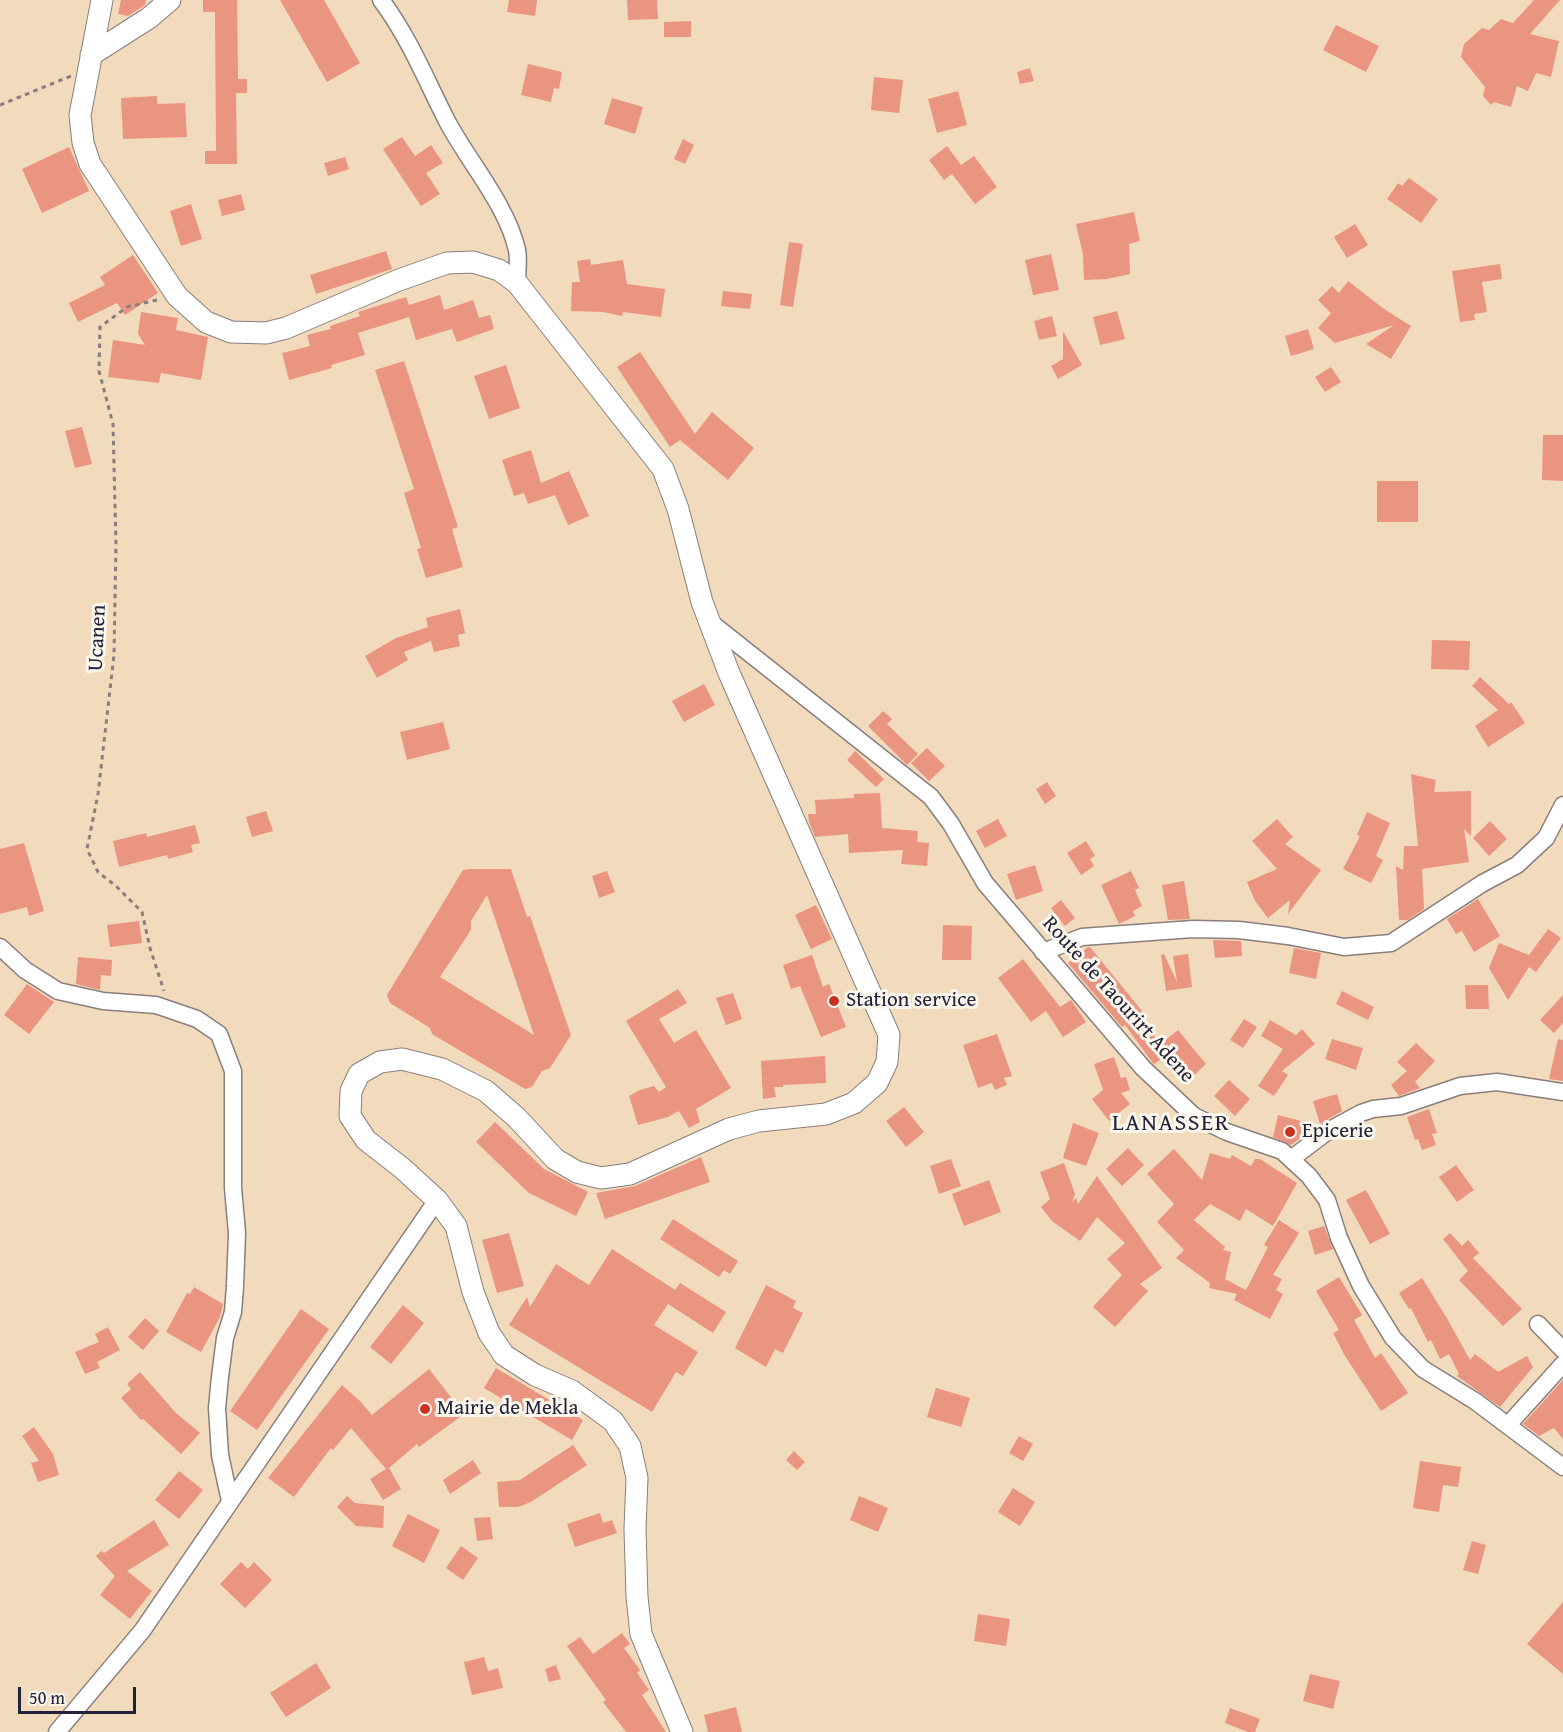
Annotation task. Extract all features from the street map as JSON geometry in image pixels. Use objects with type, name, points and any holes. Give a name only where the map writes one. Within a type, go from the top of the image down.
[{"type":"main road","points":[[102,0],[80,115],[82,143],[90,164],[177,296],[206,322],[231,332],[266,333],[286,328],[399,280],[447,263],[473,262],[498,270],[517,283],[663,469],[672,489],[702,602],[734,684],[889,1035],[887,1062],[877,1083],[854,1103],[826,1114],[759,1121],[729,1129],[630,1174],[601,1178],[577,1172],[555,1159],[517,1118],[486,1091],[442,1069],[402,1059],[380,1062],[359,1074],[351,1091],[350,1116],[366,1140],[402,1168],[437,1200],[456,1226],[472,1292],[489,1333],[504,1355],[535,1375],[572,1391],[613,1421],[630,1446],[637,1478],[635,1529],[637,1597],[641,1634],[682,1732]]},
{"type":"main road","points":[[90,61],[170,0]]},
{"type":"street","points":[[381,0],[391,13],[425,74],[448,123],[481,175],[510,229],[517,252],[517,283]]},
{"type":"street","name":"Route de Taourirt Adene","points":[[710,622],[931,797],[951,824],[985,883],[1143,1068],[1194,1116],[1227,1132],[1282,1151],[1310,1176],[1327,1200],[1339,1238],[1361,1286],[1393,1338],[1423,1369],[1475,1401],[1560,1461]]},
{"type":"street","points":[[1043,952],[1082,937],[1193,929],[1258,932],[1344,947],[1391,944],[1483,883],[1517,865],[1546,838],[1563,805]]},
{"type":"street","points":[[0,947],[25,970],[58,991],[103,1001],[156,1005],[197,1019],[219,1034],[233,1071],[233,1188],[237,1233],[233,1312],[225,1338],[217,1408],[220,1455],[230,1501]]},
{"type":"street","points":[[1291,1159],[1328,1131],[1361,1113],[1373,1109],[1401,1106],[1460,1086],[1497,1082],[1563,1092]]},
{"type":"street","points":[[57,1732],[142,1631],[437,1200]]},
{"type":"street","points":[[1538,1324],[1563,1350]]},
{"type":"street","points":[[1508,1425],[1563,1364]]},
{"type":"path","points":[[0,105],[90,61]]},
{"type":"path","name":"Ucanen","points":[[168,1010],[142,912],[98,872],[87,849],[98,794],[114,655],[116,545],[114,424],[99,371],[100,327],[127,307],[177,296]]},
{"type":"building","points":[[121,0],[146,0],[145,5],[128,16],[118,14]]},
{"type":"building","points":[[203,0],[237,0],[238,79],[247,79],[247,93],[236,93],[237,164],[205,164],[205,151],[216,151],[215,12],[203,12]]},
{"type":"building","points":[[280,0],[324,0],[360,63],[327,82]]},
{"type":"building","points":[[509,0],[537,0],[535,16],[507,12]]},
{"type":"building","points":[[627,0],[657,0],[658,19],[628,20]]},
{"type":"building","points":[[1534,0],[1560,0],[1530,34],[1559,41],[1551,77],[1536,73],[1528,91],[1517,86],[1511,107],[1494,102],[1491,105],[1483,96],[1485,87],[1461,57],[1464,44],[1482,28],[1489,30],[1501,19],[1513,23]]},
{"type":"building","points":[[691,21],[691,37],[664,37],[664,22]]},
{"type":"building","points":[[1336,25],[1379,46],[1366,72],[1323,50]]},
{"type":"building","points":[[528,64],[562,72],[559,89],[554,88],[551,102],[521,95]]},
{"type":"building","points":[[1030,68],[1034,81],[1020,84],[1017,72]]},
{"type":"building","points":[[874,77],[903,80],[899,113],[871,110]]},
{"type":"building","points":[[958,91],[967,125],[937,133],[928,99]]},
{"type":"building","points":[[157,96],[157,104],[185,103],[187,137],[123,139],[121,98]]},
{"type":"building","points":[[612,98],[643,107],[635,134],[604,124]]},
{"type":"building","points":[[402,137],[415,156],[431,145],[443,163],[426,173],[440,194],[421,206],[383,149]]},
{"type":"building","points":[[683,139],[694,145],[685,164],[674,159]]},
{"type":"building","points":[[947,146],[961,165],[974,156],[997,187],[975,204],[952,174],[944,180],[929,160]]},
{"type":"building","points":[[69,147],[89,191],[42,213],[22,169]]},
{"type":"building","points":[[345,157],[349,169],[328,176],[324,163]]},
{"type":"building","points":[[1409,178],[1438,199],[1421,223],[1387,199],[1398,183],[1402,186]]},
{"type":"building","points":[[241,194],[245,210],[222,216],[218,200]]},
{"type":"building","points":[[191,204],[202,239],[181,246],[170,211]]},
{"type":"building","points":[[1134,212],[1140,241],[1129,244],[1130,274],[1107,279],[1084,280],[1083,255],[1076,224]]},
{"type":"building","points":[[1355,224],[1368,245],[1347,258],[1334,237]]},
{"type":"building","points":[[789,242],[803,244],[793,307],[780,305]]},
{"type":"building","points":[[386,251],[392,269],[316,294],[310,275]]},
{"type":"building","points":[[1051,254],[1059,290],[1033,295],[1025,260]]},
{"type":"building","points":[[133,255],[158,293],[125,315],[117,303],[78,322],[69,303],[105,285],[100,277]]},
{"type":"building","points":[[590,259],[591,265],[623,260],[627,284],[665,289],[661,317],[623,312],[622,316],[603,312],[571,311],[572,282],[580,282],[577,261]]},
{"type":"building","points":[[1500,264],[1502,279],[1482,282],[1487,312],[1474,314],[1475,320],[1460,322],[1452,271]]},
{"type":"building","points":[[1348,281],[1384,309],[1411,326],[1391,359],[1366,344],[1394,325],[1335,343],[1318,328],[1331,313],[1318,300],[1332,286],[1339,293]]},
{"type":"building","points":[[723,291],[752,294],[750,309],[721,306]]},
{"type":"building","points":[[440,295],[444,310],[473,300],[479,318],[490,315],[494,329],[457,342],[452,329],[416,340],[409,317],[358,333],[365,355],[331,365],[332,368],[289,380],[282,353],[310,346],[307,335],[331,329],[330,326],[360,316],[358,312],[406,297],[409,305]]},
{"type":"building","points":[[1117,311],[1125,339],[1100,345],[1093,317]]},
{"type":"building","points":[[141,312],[178,318],[176,330],[208,337],[201,380],[161,373],[159,383],[108,377],[113,340],[145,345],[138,334]]},
{"type":"building","points":[[1052,316],[1057,336],[1039,340],[1034,321]]},
{"type":"building","points":[[1308,329],[1314,349],[1291,356],[1285,336]]},
{"type":"building","points":[[1063,331],[1082,365],[1058,379],[1051,366],[1063,359]]},
{"type":"building","points":[[640,352],[695,434],[712,412],[754,448],[728,480],[680,440],[670,447],[617,367]]},
{"type":"building","points":[[404,361],[458,527],[452,529],[463,567],[426,578],[417,549],[421,548],[404,493],[414,489],[375,370]]},
{"type":"building","points":[[506,365],[520,408],[489,419],[474,376]]},
{"type":"building","points":[[1331,367],[1341,382],[1325,392],[1315,377]]},
{"type":"building","points":[[82,427],[92,464],[75,468],[65,431]]},
{"type":"building","points":[[1543,435],[1563,435],[1563,481],[1542,480]]},
{"type":"building","points":[[531,450],[541,483],[569,471],[589,516],[568,525],[555,495],[528,504],[524,493],[514,496],[502,460]]},
{"type":"building","points":[[1377,481],[1418,481],[1418,522],[1377,522]]},
{"type":"building","points":[[460,609],[465,633],[458,635],[460,646],[434,652],[431,641],[404,652],[408,660],[377,678],[365,656],[396,638],[428,627],[426,618]]},
{"type":"building","points":[[1432,640],[1470,641],[1469,670],[1431,669]]},
{"type":"building","points":[[1480,677],[1509,704],[1511,702],[1525,723],[1488,747],[1475,726],[1498,710],[1472,686]]},
{"type":"building","points":[[704,684],[715,705],[684,722],[672,701]]},
{"type":"building","points":[[883,711],[892,719],[887,724],[918,754],[907,765],[868,726]]},
{"type":"building","points":[[443,722],[450,749],[407,760],[400,732]]},
{"type":"building","points":[[927,748],[945,766],[929,781],[911,763]]},
{"type":"building","points":[[855,751],[884,779],[876,787],[847,760]]},
{"type":"building","points":[[1411,774],[1436,780],[1434,792],[1471,791],[1471,836],[1464,829],[1469,862],[1422,869],[1424,909],[1408,920],[1399,920],[1396,866],[1403,870],[1404,846],[1418,846]]},
{"type":"building","points":[[1047,782],[1056,796],[1045,804],[1036,789]]},
{"type":"building","points":[[880,793],[882,828],[918,831],[917,842],[929,843],[927,866],[901,864],[903,850],[849,853],[848,834],[815,837],[808,814],[816,814],[815,800],[854,798],[854,794]]},
{"type":"building","points":[[266,811],[273,831],[252,837],[246,817]]},
{"type":"building","points":[[1367,812],[1390,823],[1376,856],[1383,860],[1371,883],[1343,869],[1360,836],[1357,835]]},
{"type":"building","points":[[998,819],[1007,836],[985,848],[976,831]]},
{"type":"building","points":[[1277,819],[1293,837],[1285,844],[1321,870],[1288,914],[1290,900],[1268,918],[1255,901],[1247,882],[1277,869],[1252,841]]},
{"type":"building","points":[[1490,821],[1507,839],[1489,856],[1473,838]]},
{"type":"building","points":[[195,825],[200,843],[191,845],[193,852],[168,859],[167,855],[119,867],[113,841],[146,833],[147,837]]},
{"type":"building","points":[[1086,841],[1095,856],[1090,859],[1094,866],[1081,875],[1067,853]]},
{"type":"building","points":[[24,843],[44,911],[29,916],[27,907],[0,914],[0,849]]},
{"type":"building","points":[[1035,865],[1043,891],[1016,900],[1007,874]]},
{"type":"building","points":[[511,869],[527,917],[530,916],[571,1035],[550,1068],[542,1071],[532,1087],[525,1089],[432,1034],[430,1028],[390,1003],[387,995],[463,870]],"holes":[[[487,895],[534,1035],[440,977],[471,930],[471,921]]]},
{"type":"building","points":[[607,871],[615,892],[599,898],[592,876]]},
{"type":"building","points":[[1131,871],[1139,888],[1135,890],[1142,906],[1133,911],[1135,916],[1119,924],[1101,885]]},
{"type":"building","points":[[1184,881],[1190,919],[1168,920],[1162,885]]},
{"type":"building","points":[[1478,899],[1500,936],[1474,952],[1462,931],[1456,934],[1447,919]]},
{"type":"building","points":[[1061,900],[1075,918],[1065,926],[1051,908]]},
{"type":"building","points":[[816,905],[832,939],[811,949],[795,915]]},
{"type":"building","points":[[139,921],[142,943],[110,947],[107,925]]},
{"type":"building","points":[[943,925],[972,926],[971,960],[942,960]]},
{"type":"building","points":[[1548,929],[1561,938],[1536,972],[1529,967],[1508,1000],[1489,968],[1499,943],[1529,955]]},
{"type":"building","points":[[1213,940],[1241,941],[1242,956],[1215,958]]},
{"type":"building","points":[[1088,947],[1142,1011],[1139,1014],[1160,1044],[1178,1030],[1206,1064],[1187,1082],[1164,1057],[1154,1064],[1152,1062],[1125,1025],[1122,1027],[1068,963]]},
{"type":"building","points":[[1294,948],[1321,953],[1316,979],[1289,973]]},
{"type":"building","points":[[1164,954],[1177,982],[1173,956],[1188,954],[1192,987],[1166,991],[1161,955]]},
{"type":"building","points":[[812,955],[823,987],[829,984],[846,1027],[821,1037],[800,986],[791,989],[783,965]]},
{"type":"building","points":[[78,957],[112,960],[111,976],[101,975],[100,990],[76,984]]},
{"type":"building","points":[[1023,959],[1060,1007],[1071,1000],[1086,1022],[1063,1037],[1046,1011],[1031,1022],[998,978]]},
{"type":"building","points":[[27,984],[54,1002],[29,1034],[4,1015]]},
{"type":"building","points":[[1465,985],[1488,985],[1489,1009],[1466,1009]]},
{"type":"building","points":[[678,989],[687,1003],[659,1019],[674,1043],[696,1030],[731,1088],[696,1109],[700,1122],[689,1128],[679,1111],[668,1117],[638,1125],[629,1096],[654,1086],[659,1092],[666,1087],[626,1021]]},
{"type":"building","points":[[1342,991],[1374,1007],[1368,1020],[1336,1004]]},
{"type":"building","points":[[733,993],[742,1019],[726,1025],[716,998]]},
{"type":"building","points":[[1563,995],[1563,1023],[1554,1033],[1540,1020]]},
{"type":"building","points":[[1244,1019],[1257,1027],[1243,1048],[1230,1040]]},
{"type":"building","points":[[1270,1020],[1296,1035],[1302,1029],[1315,1044],[1282,1071],[1288,1075],[1274,1096],[1258,1086],[1283,1049],[1261,1036]]},
{"type":"building","points":[[997,1034],[1012,1076],[1004,1078],[1007,1085],[995,1090],[992,1083],[978,1088],[963,1045]]},
{"type":"building","points":[[1332,1039],[1363,1048],[1356,1070],[1325,1059]]},
{"type":"building","points":[[1558,1039],[1563,1040],[1563,1081],[1549,1079]]},
{"type":"building","points":[[1416,1043],[1435,1061],[1415,1082],[1420,1088],[1399,1096],[1391,1085],[1407,1071],[1397,1062]]},
{"type":"building","points":[[825,1056],[826,1083],[774,1087],[776,1097],[763,1099],[761,1061]]},
{"type":"building","points":[[1114,1057],[1121,1078],[1126,1077],[1130,1090],[1121,1093],[1130,1104],[1109,1121],[1092,1099],[1103,1090],[1094,1064]]},
{"type":"building","points":[[1229,1080],[1250,1099],[1235,1116],[1214,1096]]},
{"type":"building","points":[[1337,1094],[1342,1111],[1320,1124],[1313,1101]]},
{"type":"building","points":[[904,1107],[924,1132],[906,1147],[886,1121]]},
{"type":"building","points":[[1429,1109],[1437,1133],[1432,1134],[1436,1145],[1422,1150],[1418,1139],[1415,1140],[1407,1117]]},
{"type":"building","name":"Epicerie","points":[[1278,1115],[1309,1123],[1306,1134],[1291,1145],[1273,1137]]},
{"type":"building","points":[[495,1122],[544,1169],[588,1192],[576,1216],[529,1193],[476,1142]]},
{"type":"building","points":[[1073,1123],[1099,1133],[1086,1166],[1063,1158]]},
{"type":"building","points":[[1128,1148],[1144,1165],[1122,1186],[1106,1169]]},
{"type":"building","points":[[1174,1149],[1202,1180],[1210,1153],[1230,1159],[1232,1155],[1251,1166],[1255,1159],[1260,1159],[1297,1183],[1273,1226],[1246,1209],[1240,1221],[1210,1204],[1194,1220],[1225,1247],[1223,1250],[1231,1252],[1225,1279],[1246,1290],[1268,1247],[1264,1245],[1279,1220],[1299,1233],[1273,1275],[1282,1279],[1276,1290],[1283,1294],[1270,1319],[1234,1300],[1237,1294],[1209,1288],[1210,1283],[1176,1258],[1184,1250],[1157,1222],[1174,1204],[1147,1174]]},
{"type":"building","points":[[701,1157],[710,1182],[605,1219],[596,1193],[635,1186]]},
{"type":"building","points":[[951,1159],[961,1186],[939,1194],[930,1166]]},
{"type":"building","points":[[1064,1163],[1075,1194],[1072,1202],[1076,1198],[1078,1204],[1097,1176],[1162,1268],[1140,1284],[1148,1291],[1115,1327],[1093,1307],[1122,1275],[1107,1259],[1125,1243],[1097,1217],[1080,1241],[1052,1221],[1041,1207],[1050,1199],[1040,1172]]},
{"type":"building","points":[[1456,1165],[1474,1190],[1457,1202],[1439,1177]]},
{"type":"building","points":[[989,1180],[1001,1212],[964,1226],[952,1194]]},
{"type":"building","points":[[1366,1190],[1390,1234],[1370,1244],[1346,1200]]},
{"type":"building","points":[[673,1219],[738,1261],[730,1274],[724,1270],[719,1277],[660,1239]]},
{"type":"building","points":[[1324,1226],[1333,1249],[1315,1255],[1308,1231]]},
{"type":"building","points":[[509,1233],[524,1286],[497,1293],[482,1240]]},
{"type":"building","points":[[1450,1233],[1462,1246],[1468,1240],[1479,1253],[1473,1258],[1522,1309],[1503,1326],[1459,1280],[1468,1271],[1443,1239]]},
{"type":"building","points":[[612,1249],[675,1290],[680,1283],[726,1312],[713,1333],[668,1304],[654,1325],[698,1352],[683,1376],[676,1372],[652,1412],[509,1325],[527,1297],[530,1307],[556,1264],[589,1285]]},
{"type":"building","points":[[1339,1277],[1362,1315],[1354,1320],[1375,1358],[1381,1353],[1408,1393],[1381,1411],[1345,1356],[1333,1333],[1339,1330],[1316,1291]]},
{"type":"building","points":[[1422,1278],[1470,1360],[1475,1354],[1498,1372],[1527,1356],[1533,1367],[1500,1407],[1457,1376],[1459,1374],[1449,1354],[1440,1359],[1431,1340],[1428,1342],[1411,1308],[1409,1309],[1399,1293]]},
{"type":"building","points":[[766,1285],[796,1301],[793,1308],[803,1313],[783,1353],[775,1349],[766,1367],[735,1348]]},
{"type":"building","points":[[194,1287],[223,1304],[220,1317],[201,1352],[166,1332],[187,1293],[190,1294]]},
{"type":"building","points":[[403,1305],[424,1323],[391,1364],[370,1347]]},
{"type":"building","points":[[301,1309],[329,1329],[257,1430],[230,1411]]},
{"type":"building","points":[[145,1318],[159,1331],[143,1350],[128,1337]]},
{"type":"building","points":[[108,1327],[120,1350],[97,1362],[100,1368],[85,1374],[75,1352],[99,1342],[95,1334]]},
{"type":"building","points":[[496,1368],[583,1420],[572,1440],[484,1388]]},
{"type":"building","points":[[429,1369],[464,1414],[419,1447],[417,1444],[389,1468],[401,1489],[383,1500],[370,1479],[386,1469],[351,1428],[333,1450],[331,1448],[294,1497],[268,1478],[342,1385],[372,1415]]},
{"type":"building","points":[[140,1372],[176,1413],[200,1433],[181,1454],[143,1419],[141,1420],[121,1398],[131,1389],[127,1384]]},
{"type":"building","points":[[1563,1380],[1563,1439],[1554,1428],[1539,1436],[1523,1424]]},
{"type":"building","points":[[936,1388],[970,1398],[961,1427],[927,1417]]},
{"type":"building","points":[[34,1427],[53,1454],[59,1475],[38,1482],[31,1463],[39,1461],[22,1436]]},
{"type":"building","points":[[1019,1436],[1033,1444],[1023,1461],[1009,1453]]},
{"type":"building","points":[[573,1445],[587,1465],[531,1502],[518,1507],[499,1507],[497,1482],[520,1480]]},
{"type":"building","points":[[794,1451],[805,1462],[797,1470],[786,1460]]},
{"type":"building","points":[[473,1460],[481,1473],[450,1494],[443,1480]]},
{"type":"building","points":[[1420,1461],[1461,1467],[1458,1487],[1443,1485],[1439,1512],[1413,1508]]},
{"type":"building","points":[[179,1471],[203,1490],[179,1519],[155,1500]]},
{"type":"building","points":[[1013,1488],[1035,1502],[1020,1526],[998,1512]]},
{"type":"building","points":[[347,1496],[355,1503],[384,1506],[383,1528],[356,1526],[337,1507]]},
{"type":"building","points":[[859,1496],[888,1508],[878,1532],[850,1520]]},
{"type":"building","points":[[600,1513],[603,1523],[612,1520],[617,1533],[575,1547],[567,1524]]},
{"type":"building","points":[[408,1514],[440,1530],[424,1563],[392,1546]]},
{"type":"building","points":[[490,1517],[493,1539],[477,1541],[474,1518]]},
{"type":"building","points":[[154,1520],[169,1545],[127,1571],[152,1591],[130,1619],[100,1595],[115,1576],[96,1556]]},
{"type":"building","points":[[1472,1541],[1486,1545],[1478,1574],[1463,1570]]},
{"type":"building","points":[[461,1546],[478,1558],[463,1580],[446,1568]]},
{"type":"building","points":[[241,1562],[248,1569],[254,1562],[272,1580],[245,1608],[220,1584]]},
{"type":"building","points":[[1563,1602],[1563,1674],[1527,1644]]},
{"type":"building","points":[[978,1614],[1010,1619],[1006,1646],[974,1641]]},
{"type":"building","points":[[622,1633],[630,1644],[624,1648],[640,1670],[637,1673],[649,1690],[642,1695],[666,1732],[626,1732],[603,1702],[606,1700],[567,1646],[580,1637],[593,1654]]},
{"type":"building","points":[[484,1657],[488,1671],[498,1668],[503,1688],[472,1695],[464,1662]]},
{"type":"building","points":[[316,1663],[331,1688],[286,1717],[270,1693]]},
{"type":"building","points":[[556,1665],[561,1679],[549,1682],[545,1669]]},
{"type":"building","points":[[1310,1674],[1340,1681],[1333,1709],[1303,1701]]},
{"type":"building","points":[[736,1707],[742,1732],[708,1732],[704,1715]]},
{"type":"building","points":[[1230,1708],[1260,1719],[1255,1732],[1248,1732],[1225,1723]]},
{"type":"place","name":"Station service","points":[[834,1001]]},
{"type":"place","name":"Epicerie","points":[[1290,1132]]},
{"type":"place","name":"Mairie de Mekla","points":[[425,1409]]},
{"type":"district","name":"LANASSER","points":[[1171,1124]]}]
